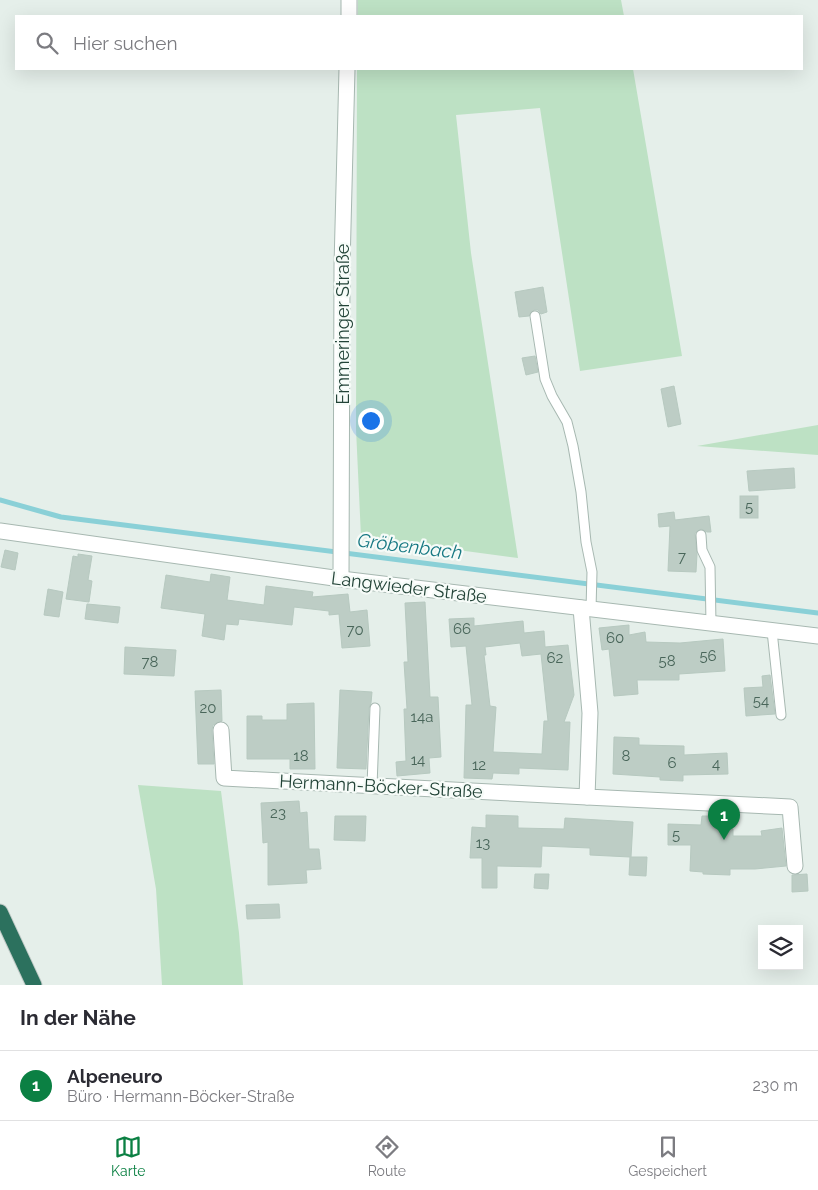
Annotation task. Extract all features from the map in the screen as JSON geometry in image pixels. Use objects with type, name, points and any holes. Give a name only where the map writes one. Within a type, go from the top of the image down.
[{"type":"highway","points":[[0,912],[34,985]]},
{"type":"street","points":[[349,0],[349,15]]},
{"type":"street","name":"Emmeringer Straße","points":[[342,571],[342,266],[347,70]]},
{"type":"street","name":"Langwieder Straße","points":[[0,531],[342,571],[588,604],[711,624],[818,636]]},
{"type":"street","points":[[587,797],[590,713],[588,604]]},
{"type":"street","name":"Hermann-Böcker-Straße","points":[[221,730],[224,778],[790,807],[795,866]]},
{"type":"lane","points":[[535,316],[545,379],[552,396],[567,422],[573,446],[592,572],[588,604]]},
{"type":"lane","points":[[701,535],[702,550],[710,567],[711,624]]},
{"type":"lane","points":[[772,631],[781,714]]},
{"type":"lane","points":[[372,786],[375,708]]},
{"type":"green space","points":[[358,0],[621,0],[624,15],[358,15]]},
{"type":"green space","points":[[357,70],[633,70],[682,356],[580,371],[540,108],[456,115],[471,253],[518,558],[361,537],[356,429]]},
{"type":"green space","points":[[818,425],[818,455],[697,446]]},
{"type":"green space","points":[[138,785],[221,791],[239,933],[243,985],[162,985],[156,889]]},
{"type":"building","points":[[543,287],[547,312],[541,314],[538,310],[534,310],[529,316],[519,317],[515,292]]},
{"type":"building","points":[[535,356],[538,372],[526,375],[522,358]]},
{"type":"building","points":[[674,386],[681,424],[668,427],[661,389]]},
{"type":"building","points":[[794,468],[795,488],[749,491],[747,471]]},
{"type":"building","points":[[740,496],[758,496],[758,518],[740,518]]},
{"type":"building","points":[[674,512],[675,520],[709,516],[711,532],[701,529],[695,533],[696,572],[668,571],[670,526],[659,527],[658,514]]},
{"type":"building","points":[[5,550],[18,553],[15,570],[1,567]]},
{"type":"building","points":[[78,554],[92,556],[88,580],[92,581],[89,602],[66,599],[73,556],[78,557]]},
{"type":"building","points":[[211,574],[230,577],[227,600],[264,605],[266,586],[313,592],[312,597],[348,594],[350,612],[367,610],[370,646],[342,648],[339,614],[329,615],[329,611],[294,607],[292,625],[239,619],[238,625],[226,624],[224,640],[202,636],[205,614],[161,608],[166,575],[210,582]]},
{"type":"building","points":[[48,589],[63,592],[59,617],[44,615]]},
{"type":"building","points":[[425,602],[430,697],[438,697],[441,757],[429,758],[430,773],[397,776],[396,762],[406,761],[404,709],[407,709],[404,662],[408,662],[405,603]]},
{"type":"building","points":[[87,604],[120,607],[118,623],[85,619]]},
{"type":"building","points":[[474,618],[474,626],[523,621],[524,633],[544,631],[545,647],[568,645],[574,695],[564,722],[570,722],[568,770],[519,768],[519,774],[493,773],[492,779],[464,778],[466,705],[472,705],[466,646],[451,647],[449,619]],"holes":[[[520,643],[522,656],[541,654],[548,721],[544,721],[542,754],[493,752],[496,707],[490,706],[484,655],[486,655],[485,647]]]},
{"type":"building","points":[[629,625],[629,635],[645,632],[646,642],[680,643],[723,639],[725,671],[679,674],[679,680],[637,680],[638,694],[614,696],[609,649],[602,650],[599,628]]},
{"type":"building","points":[[125,647],[176,650],[174,676],[124,674]]},
{"type":"building","points":[[770,675],[775,714],[746,716],[744,688],[763,687],[762,676]]},
{"type":"building","points":[[221,690],[222,721],[213,725],[212,730],[214,764],[198,764],[195,691]]},
{"type":"building","points":[[340,690],[372,692],[369,708],[366,769],[337,768]]},
{"type":"building","points":[[314,703],[315,769],[290,769],[290,759],[247,759],[247,716],[262,716],[262,720],[287,720],[287,704]]},
{"type":"building","points":[[614,737],[639,738],[639,745],[684,746],[684,755],[727,753],[728,774],[683,775],[683,781],[660,780],[660,777],[613,774]]},
{"type":"building","points":[[299,801],[300,813],[307,812],[309,849],[319,849],[321,869],[306,870],[307,883],[268,885],[268,842],[263,843],[261,803]]},
{"type":"building","points":[[486,815],[518,816],[518,828],[564,829],[565,818],[633,822],[631,857],[647,857],[646,876],[629,875],[630,857],[590,855],[590,848],[542,846],[541,867],[497,866],[497,888],[482,888],[482,858],[470,858],[472,827],[486,828]]},
{"type":"building","points":[[335,816],[366,816],[365,841],[334,840]]},
{"type":"building","points":[[702,816],[715,816],[714,828],[733,829],[733,836],[762,836],[761,831],[782,828],[786,866],[730,869],[730,875],[703,874],[703,872],[690,871],[691,845],[668,845],[668,824],[701,825]]},
{"type":"building","points":[[535,874],[549,874],[548,889],[534,888]]},
{"type":"building","points":[[807,874],[808,891],[792,892],[792,875]]},
{"type":"building","points":[[279,904],[280,918],[247,919],[246,905]]},
{"type":"waterway","name":"Gröbenbach","points":[[0,500],[61,517],[818,613]]},
{"type":"place","name":"Alpeneuro","points":[[724,840]]}]
